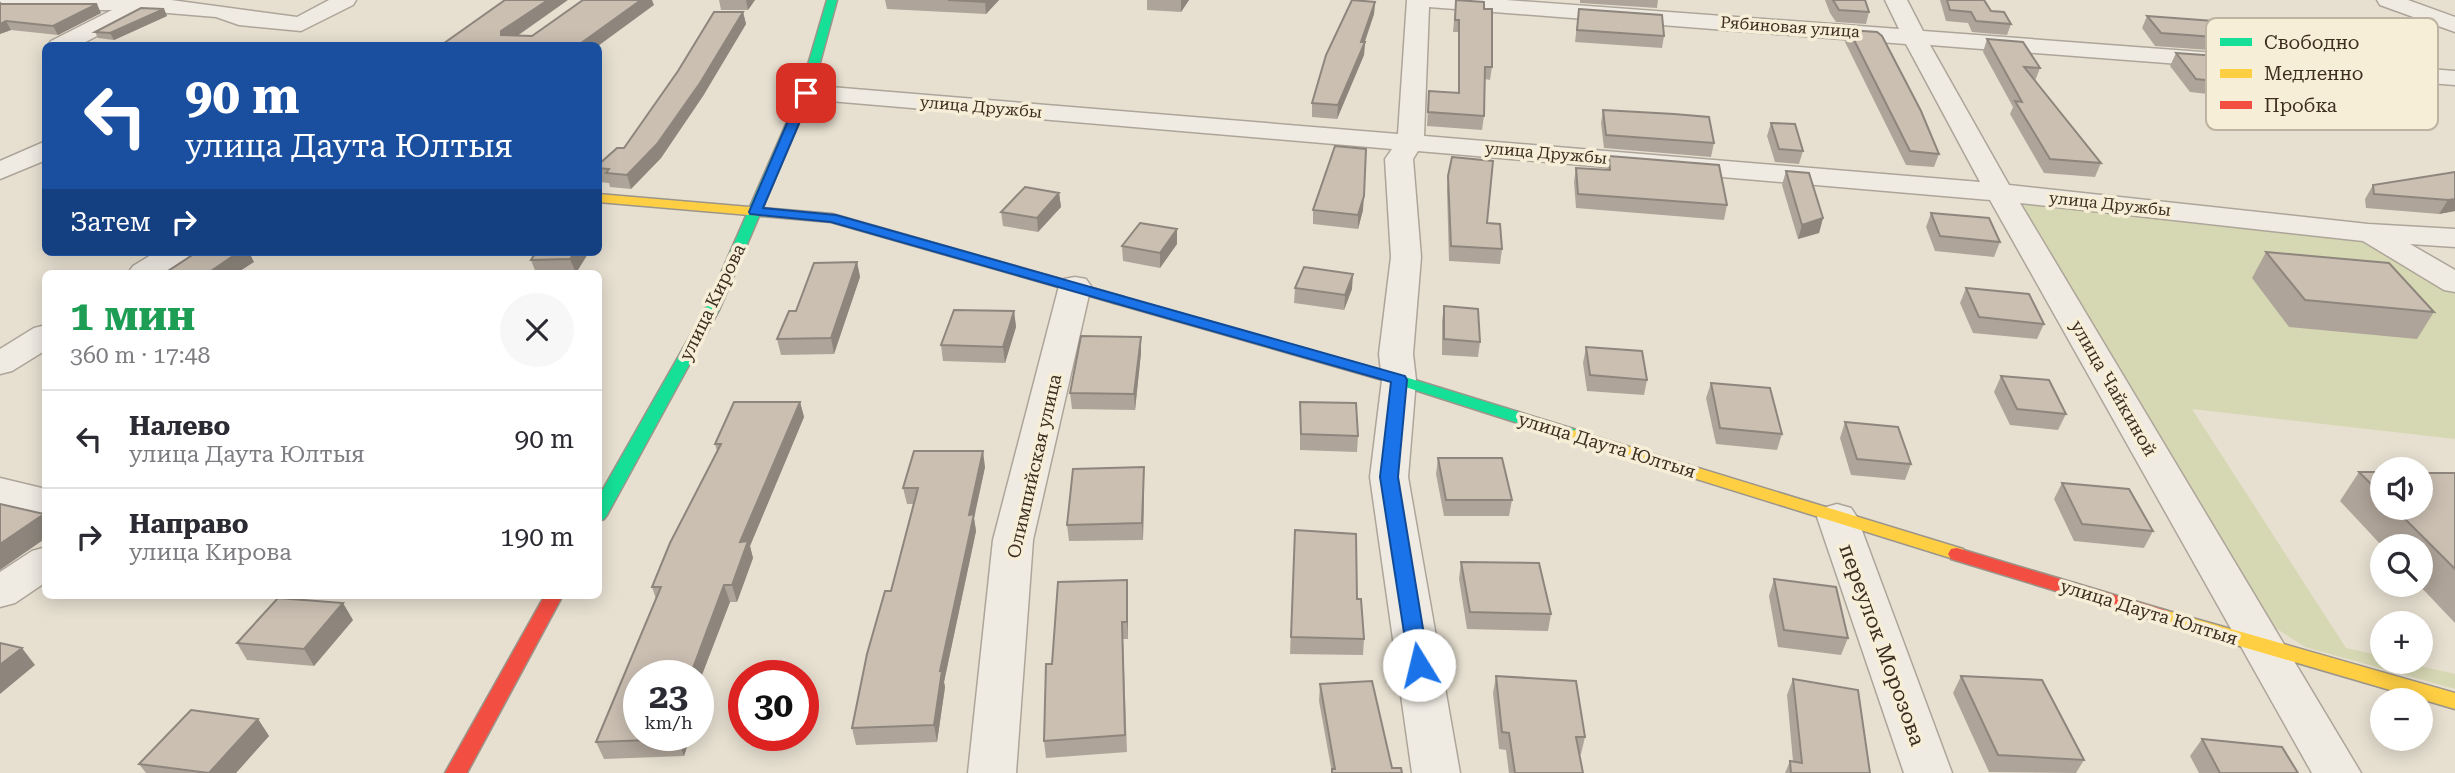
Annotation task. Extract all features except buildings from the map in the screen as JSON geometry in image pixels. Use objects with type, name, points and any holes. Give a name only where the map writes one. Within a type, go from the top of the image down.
[{"type":"street","points":[[7,3],[142,4],[227,15],[298,35],[345,0]]},
{"type":"street","name":"улица Кирова","points":[[602,508],[712,310],[806,93],[832,0]]},
{"type":"street","points":[[1418,0],[1411,141],[1399,159],[1406,257],[1396,354],[1399,380],[1389,477],[1436,773]]},
{"type":"street","name":"Рябиновая улица","points":[[1418,0],[2206,59]]},
{"type":"street","name":"улица Чайкиной","points":[[1896,0],[1998,192],[2083,332],[2260,646],[2337,773]]},
{"type":"street","points":[[2388,0],[2436,18]]},
{"type":"street","points":[[67,42],[142,4]]},
{"type":"street","points":[[2438,19],[2455,25]]},
{"type":"street","name":"улица Дружбы","points":[[806,93],[1411,141],[1998,192],[2368,233],[2455,237]]},
{"type":"street","points":[[0,141],[42,147]]},
{"type":"street","points":[[0,171],[42,150]]},
{"type":"street","name":"улица Даута Юлтыя","points":[[602,198],[832,218],[1399,380],[2260,646],[2455,701]]},
{"type":"street","name":"улица Дружбы","points":[[2368,233],[2455,284]]},
{"type":"street","points":[[149,270],[171,256]]},
{"type":"street","name":"Олимпийская улица","points":[[992,773],[1013,540],[1075,286]]},
{"type":"street","points":[[0,364],[42,338]]},
{"type":"street","points":[[0,491],[42,501]]},
{"type":"street","name":"переулок Морозова","points":[[1837,517],[1928,773]]},
{"type":"street","points":[[0,592],[42,565]]},
{"type":"street","points":[[456,773],[552,599]]},
{"type":"green space","points":[[2019,199],[2355,235],[2455,291],[2455,439],[2192,409],[2346,648],[2370,653],[2370,665],[2305,647],[2271,625]]},
{"type":"green space","points":[[2433,669],[2455,674],[2455,689],[2401,674],[2433,674]]},
{"type":"traffic: fast","points":[[602,508],[712,310],[806,92],[832,0]]},
{"type":"traffic: fast","points":[[1119,300],[1399,380],[1574,435]]},
{"type":"traffic: slow","points":[[602,198],[832,218],[1119,300]]},
{"type":"traffic: slow","points":[[1574,435],[1957,554]]},
{"type":"traffic: slow","points":[[2161,616],[2455,701]]},
{"type":"traffic: jam","points":[[1957,554],[2161,616]]},
{"type":"traffic: jam","points":[[456,773],[552,599]]},
{"type":"route","points":[[806,93],[755,212],[832,218],[1399,380],[1389,477],[1419,665]]}]
